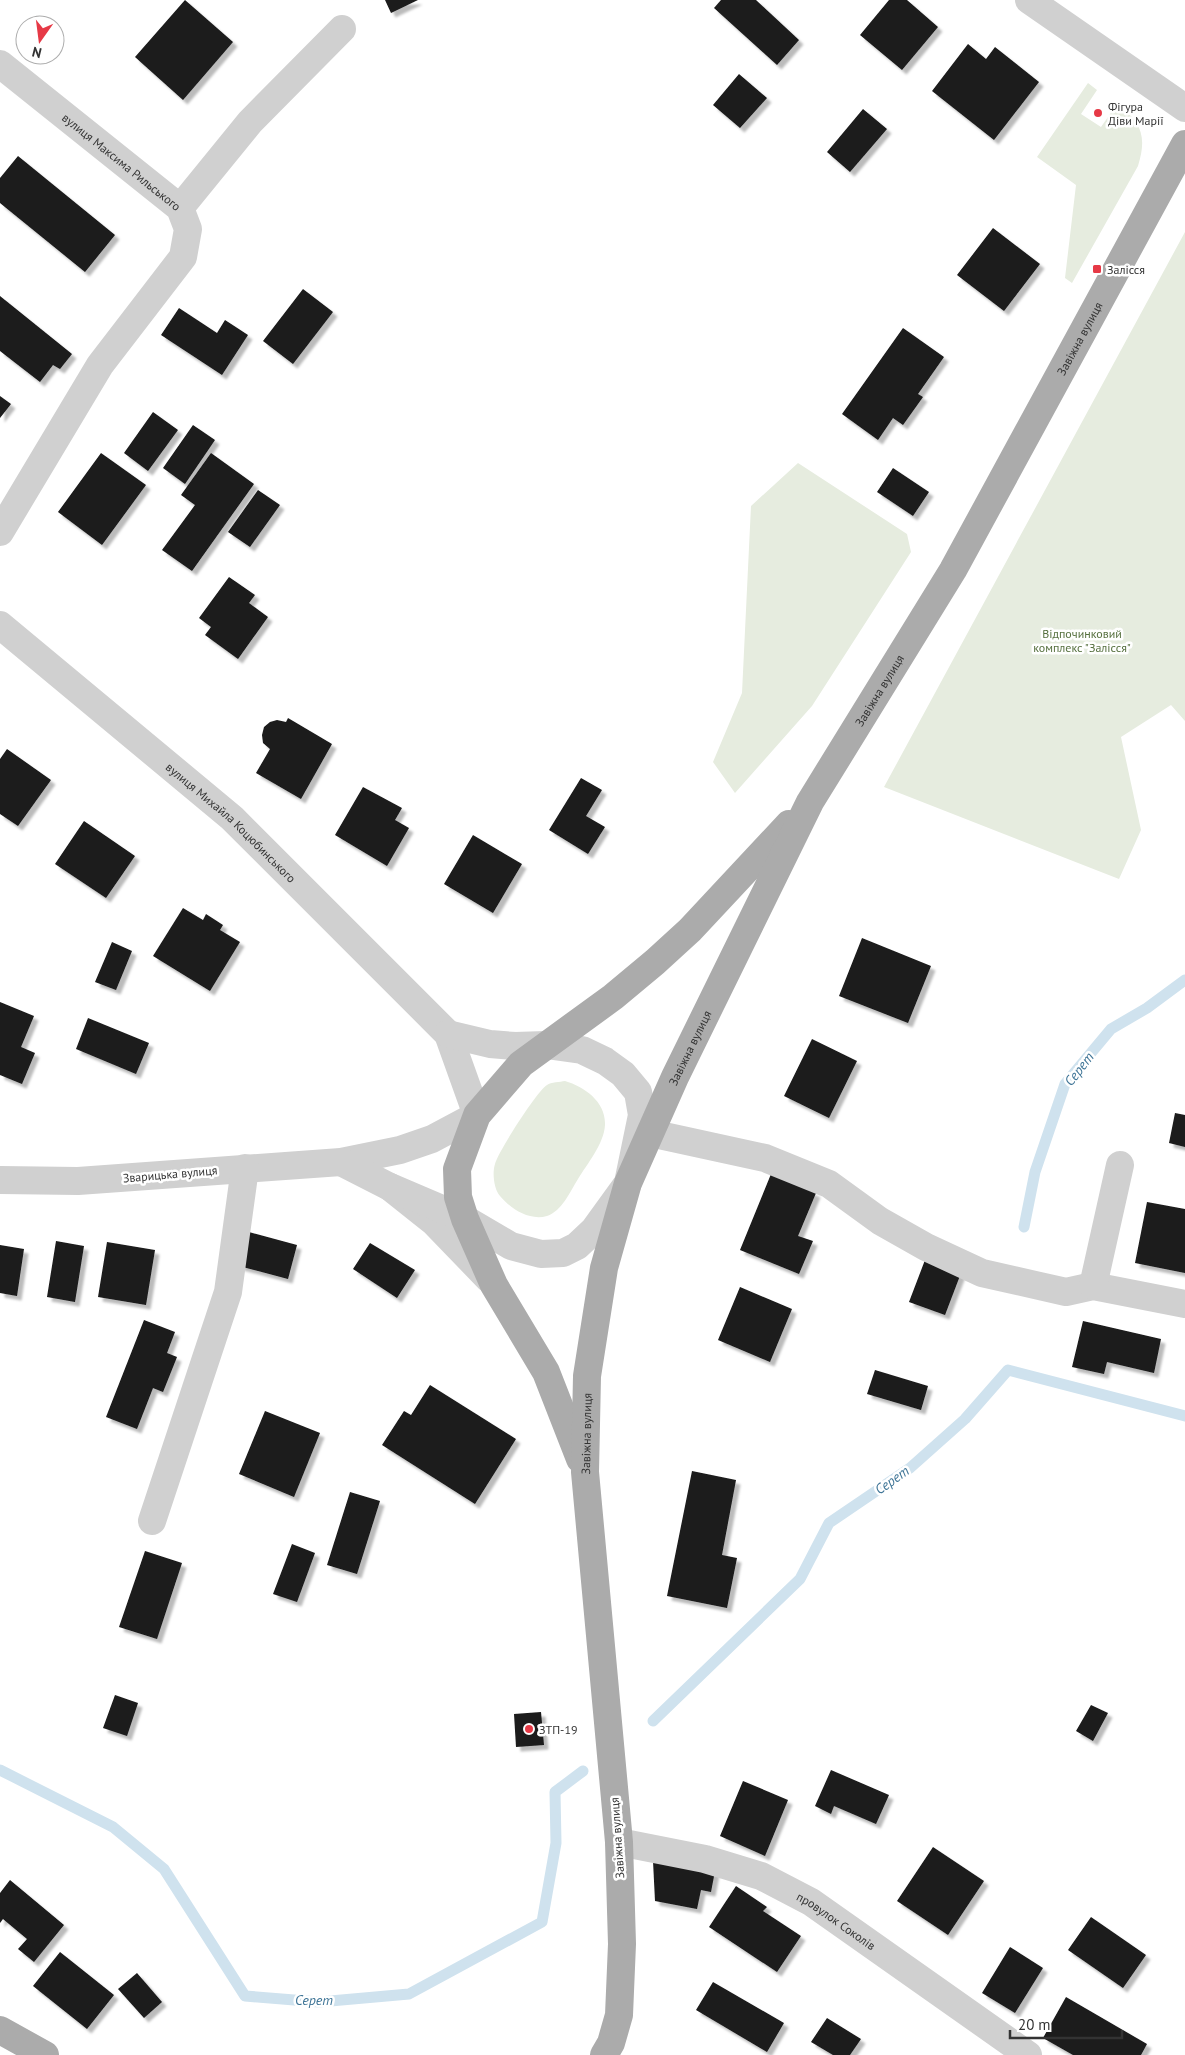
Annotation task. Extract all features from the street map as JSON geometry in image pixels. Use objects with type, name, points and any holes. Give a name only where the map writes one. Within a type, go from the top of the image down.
[{"type":"main road","name":"Завіжна вулиця","points":[[604,2055],[611,2043],[618,2015],[622,1944],[619,1842],[585,1472],[587,1376],[593,1328],[604,1268],[628,1182],[674,1077],[810,802],[953,570],[1185,144]]},
{"type":"main road","points":[[585,1472],[546,1372],[494,1285],[465,1219],[458,1196],[457,1169],[477,1115],[521,1064],[613,997],[690,930],[810,802]]},
{"type":"main road","points":[[0,2030],[44,2055]]},
{"type":"street","points":[[1028,0],[1185,108]]},
{"type":"street","points":[[180,208],[250,122],[342,29]]},
{"type":"street","name":"вулиця Максима Рильського","points":[[0,64],[180,208],[188,229],[183,257],[100,365],[0,532]]},
{"type":"street","name":"вулиця Михайла Коцюбинського","points":[[0,625],[232,818],[448,1034]]},
{"type":"street","points":[[341,1162],[390,1187],[465,1219],[511,1246],[541,1254],[563,1253],[577,1246],[594,1230],[628,1182],[642,1115],[638,1092],[623,1074],[605,1061],[582,1050],[546,1045],[490,1044],[448,1034]]},
{"type":"street","points":[[448,1034],[477,1115]]},
{"type":"street","name":"Зварицька вулиця","points":[[0,1180],[78,1181],[341,1162],[400,1150],[432,1139],[477,1115]]},
{"type":"street","points":[[650,1133],[765,1158],[829,1184],[880,1221],[926,1247],[982,1273],[1066,1292],[1093,1286],[1185,1304]]},
{"type":"street","points":[[1093,1286],[1120,1165]]},
{"type":"street","points":[[152,1521],[228,1292],[245,1168]]},
{"type":"street","points":[[390,1187],[434,1222],[494,1285]]},
{"type":"street","name":"провулок Соколів","points":[[619,1842],[705,1859],[761,1876],[803,1898],[1028,2055]]},
{"type":"green space","points":[[1088,83],[1097,90],[1081,114],[1101,127],[1117,104],[1137,124],[1142,138],[1142,147],[1138,166],[1072,283],[1065,278],[1076,185],[1037,157]]},
{"type":"green space","name":"Відпочинковий комплекс \"Залісся\"","points":[[1185,232],[1185,721],[1171,705],[1121,737],[1141,830],[1119,879],[884,787]]},
{"type":"green space","points":[[798,463],[907,534],[911,552],[812,706],[735,793],[713,762],[742,693],[751,506]]},
{"type":"green space","points":[[565,1081],[587,1091],[598,1103],[604,1117],[604,1132],[594,1154],[561,1206],[552,1214],[534,1217],[521,1213],[509,1205],[498,1193],[494,1181],[495,1164],[518,1122],[535,1098],[549,1084]]},
{"type":"building","points":[[185,0],[233,42],[183,100],[135,57]]},
{"type":"building","points":[[385,0],[418,0],[391,13]]},
{"type":"building","points":[[721,0],[756,0],[799,40],[777,65],[714,8]]},
{"type":"building","points":[[889,0],[907,0],[938,27],[902,70],[860,35]]},
{"type":"building","points":[[968,44],[986,59],[995,47],[1039,82],[994,140],[932,91]]},
{"type":"building","points":[[739,74],[767,98],[740,128],[713,105]]},
{"type":"building","points":[[863,109],[887,129],[850,172],[827,152]]},
{"type":"building","points":[[18,156],[115,235],[85,272],[0,203],[0,178]]},
{"type":"building","points":[[993,228],[1040,264],[1004,311],[957,275]]},
{"type":"building","points":[[303,289],[333,312],[293,364],[263,341]]},
{"type":"building","points":[[0,296],[72,354],[60,369],[53,365],[40,382],[0,351]]},
{"type":"building","points":[[179,308],[217,333],[225,320],[248,335],[222,375],[161,335]]},
{"type":"building","points":[[903,328],[944,357],[918,394],[923,397],[903,425],[893,418],[878,440],[842,414]]},
{"type":"building","points":[[0,396],[11,404],[0,418]]},
{"type":"building","points":[[153,412],[178,430],[148,471],[124,453]]},
{"type":"building","points":[[193,425],[215,440],[185,484],[163,468]]},
{"type":"building","points":[[101,453],[146,485],[102,545],[58,512]]},
{"type":"building","points":[[211,453],[254,484],[192,571],[162,550],[195,505],[181,495]]},
{"type":"building","points":[[893,468],[929,492],[913,516],[877,492]]},
{"type":"building","points":[[258,490],[280,505],[250,547],[228,532]]},
{"type":"building","points":[[229,577],[255,595],[249,603],[268,617],[238,659],[205,635],[211,627],[199,618]]},
{"type":"building","points":[[288,718],[332,744],[301,799],[256,773],[270,749],[263,743],[264,727],[270,722],[277,720],[286,722]]},
{"type":"building","points":[[7,749],[51,780],[18,826],[0,814],[0,759]]},
{"type":"building","points":[[581,778],[602,790],[586,816],[605,827],[588,854],[549,830]]},
{"type":"building","points":[[363,787],[402,808],[395,820],[409,828],[387,866],[335,835]]},
{"type":"building","points":[[84,821],[135,856],[106,898],[55,864]]},
{"type":"building","points":[[473,835],[522,864],[493,913],[444,884]]},
{"type":"building","points":[[183,908],[203,920],[206,914],[223,925],[220,930],[240,942],[210,991],[153,956]]},
{"type":"building","points":[[862,938],[931,966],[908,1023],[839,996]]},
{"type":"building","points":[[112,942],[132,951],[116,990],[95,982]]},
{"type":"building","points":[[0,1002],[34,1016],[21,1047],[35,1053],[22,1084],[0,1075]]},
{"type":"building","points":[[88,1018],[149,1043],[136,1074],[76,1049]]},
{"type":"building","points":[[812,1039],[857,1061],[829,1118],[784,1096]]},
{"type":"building","points":[[1175,1113],[1185,1115],[1185,1147],[1169,1143]]},
{"type":"building","points":[[771,1174],[816,1193],[798,1236],[813,1241],[799,1274],[740,1250]]},
{"type":"building","points":[[1147,1202],[1185,1209],[1185,1273],[1135,1263]]},
{"type":"building","points":[[249,1232],[297,1245],[288,1279],[239,1266]]},
{"type":"building","points":[[56,1241],[84,1246],[75,1302],[47,1297]]},
{"type":"building","points":[[107,1242],[155,1250],[146,1305],[98,1297]]},
{"type":"building","points":[[370,1243],[415,1270],[397,1298],[353,1269]]},
{"type":"building","points":[[0,1245],[24,1249],[17,1296],[0,1293]]},
{"type":"building","points":[[925,1260],[961,1273],[945,1315],[909,1302]]},
{"type":"building","points":[[740,1287],[792,1309],[770,1362],[718,1340]]},
{"type":"building","points":[[144,1320],[175,1332],[167,1353],[177,1357],[163,1392],[153,1388],[137,1429],[106,1417]]},
{"type":"building","points":[[1083,1321],[1161,1339],[1154,1373],[1107,1362],[1104,1374],[1072,1367]]},
{"type":"building","points":[[875,1370],[928,1386],[921,1410],[867,1394]]},
{"type":"building","points":[[430,1385],[516,1439],[475,1504],[382,1445],[404,1411],[411,1415]]},
{"type":"building","points":[[265,1411],[320,1433],[294,1497],[239,1474]]},
{"type":"building","points":[[692,1471],[736,1480],[722,1555],[737,1558],[727,1608],[667,1596]]},
{"type":"building","points":[[350,1492],[380,1501],[357,1574],[327,1565]]},
{"type":"building","points":[[292,1544],[315,1553],[297,1602],[273,1594]]},
{"type":"building","points":[[145,1551],[182,1563],[157,1639],[119,1627]]},
{"type":"building","points":[[115,1695],[138,1703],[127,1736],[103,1728]]},
{"type":"building","points":[[1091,1705],[1108,1713],[1093,1741],[1076,1731]]},
{"type":"building","name":"ЗТП-19","points":[[541,1712],[544,1745],[516,1747],[514,1714]]},
{"type":"building","points":[[831,1770],[889,1795],[876,1824],[834,1806],[831,1814],[815,1806]]},
{"type":"building","points":[[743,1781],[788,1800],[765,1856],[720,1836]]},
{"type":"building","points":[[933,1847],[984,1881],[948,1935],[897,1901]]},
{"type":"building","points":[[653,1861],[715,1871],[711,1892],[701,1890],[697,1909],[655,1901]]},
{"type":"building","points":[[10,1880],[64,1925],[34,1962],[18,1949],[27,1939],[3,1919],[0,1923],[0,1893]]},
{"type":"building","points":[[736,1886],[767,1907],[763,1911],[801,1936],[777,1972],[709,1927]]},
{"type":"building","points":[[1091,1917],[1146,1955],[1123,1988],[1068,1950]]},
{"type":"building","points":[[1010,1947],[1043,1968],[1015,2013],[982,1993]]},
{"type":"building","points":[[60,1952],[114,1995],[87,2029],[33,1986]]},
{"type":"building","points":[[137,1973],[162,2002],[144,2018],[118,1989]]},
{"type":"building","points":[[713,1982],[784,2023],[767,2052],[696,2010]]},
{"type":"building","points":[[1066,1997],[1147,2044],[1141,2055],[1073,2055],[1043,2038]]},
{"type":"building","points":[[827,2018],[861,2039],[850,2055],[833,2055],[811,2042]]},
{"type":"waterway","name":"Серет","points":[[1024,1227],[1035,1172],[1065,1084],[1111,1029],[1147,1008],[1185,980]]},
{"type":"waterway","name":"Серет","points":[[653,1721],[800,1579],[829,1523],[910,1468],[965,1419],[1008,1370],[1185,1416]]},
{"type":"waterway","name":"Серет","points":[[0,1770],[113,1827],[164,1869],[245,1996],[319,2002],[409,1994],[542,1922],[556,1843],[555,1792],[583,1771]]},
{"type":"place","name":"Фігура Діви Марії","points":[[1098,113]]},
{"type":"place","name":"Залісся","points":[[1097,269]]},
{"type":"place","name":"ЗТП-19","points":[[529,1729]]}]
